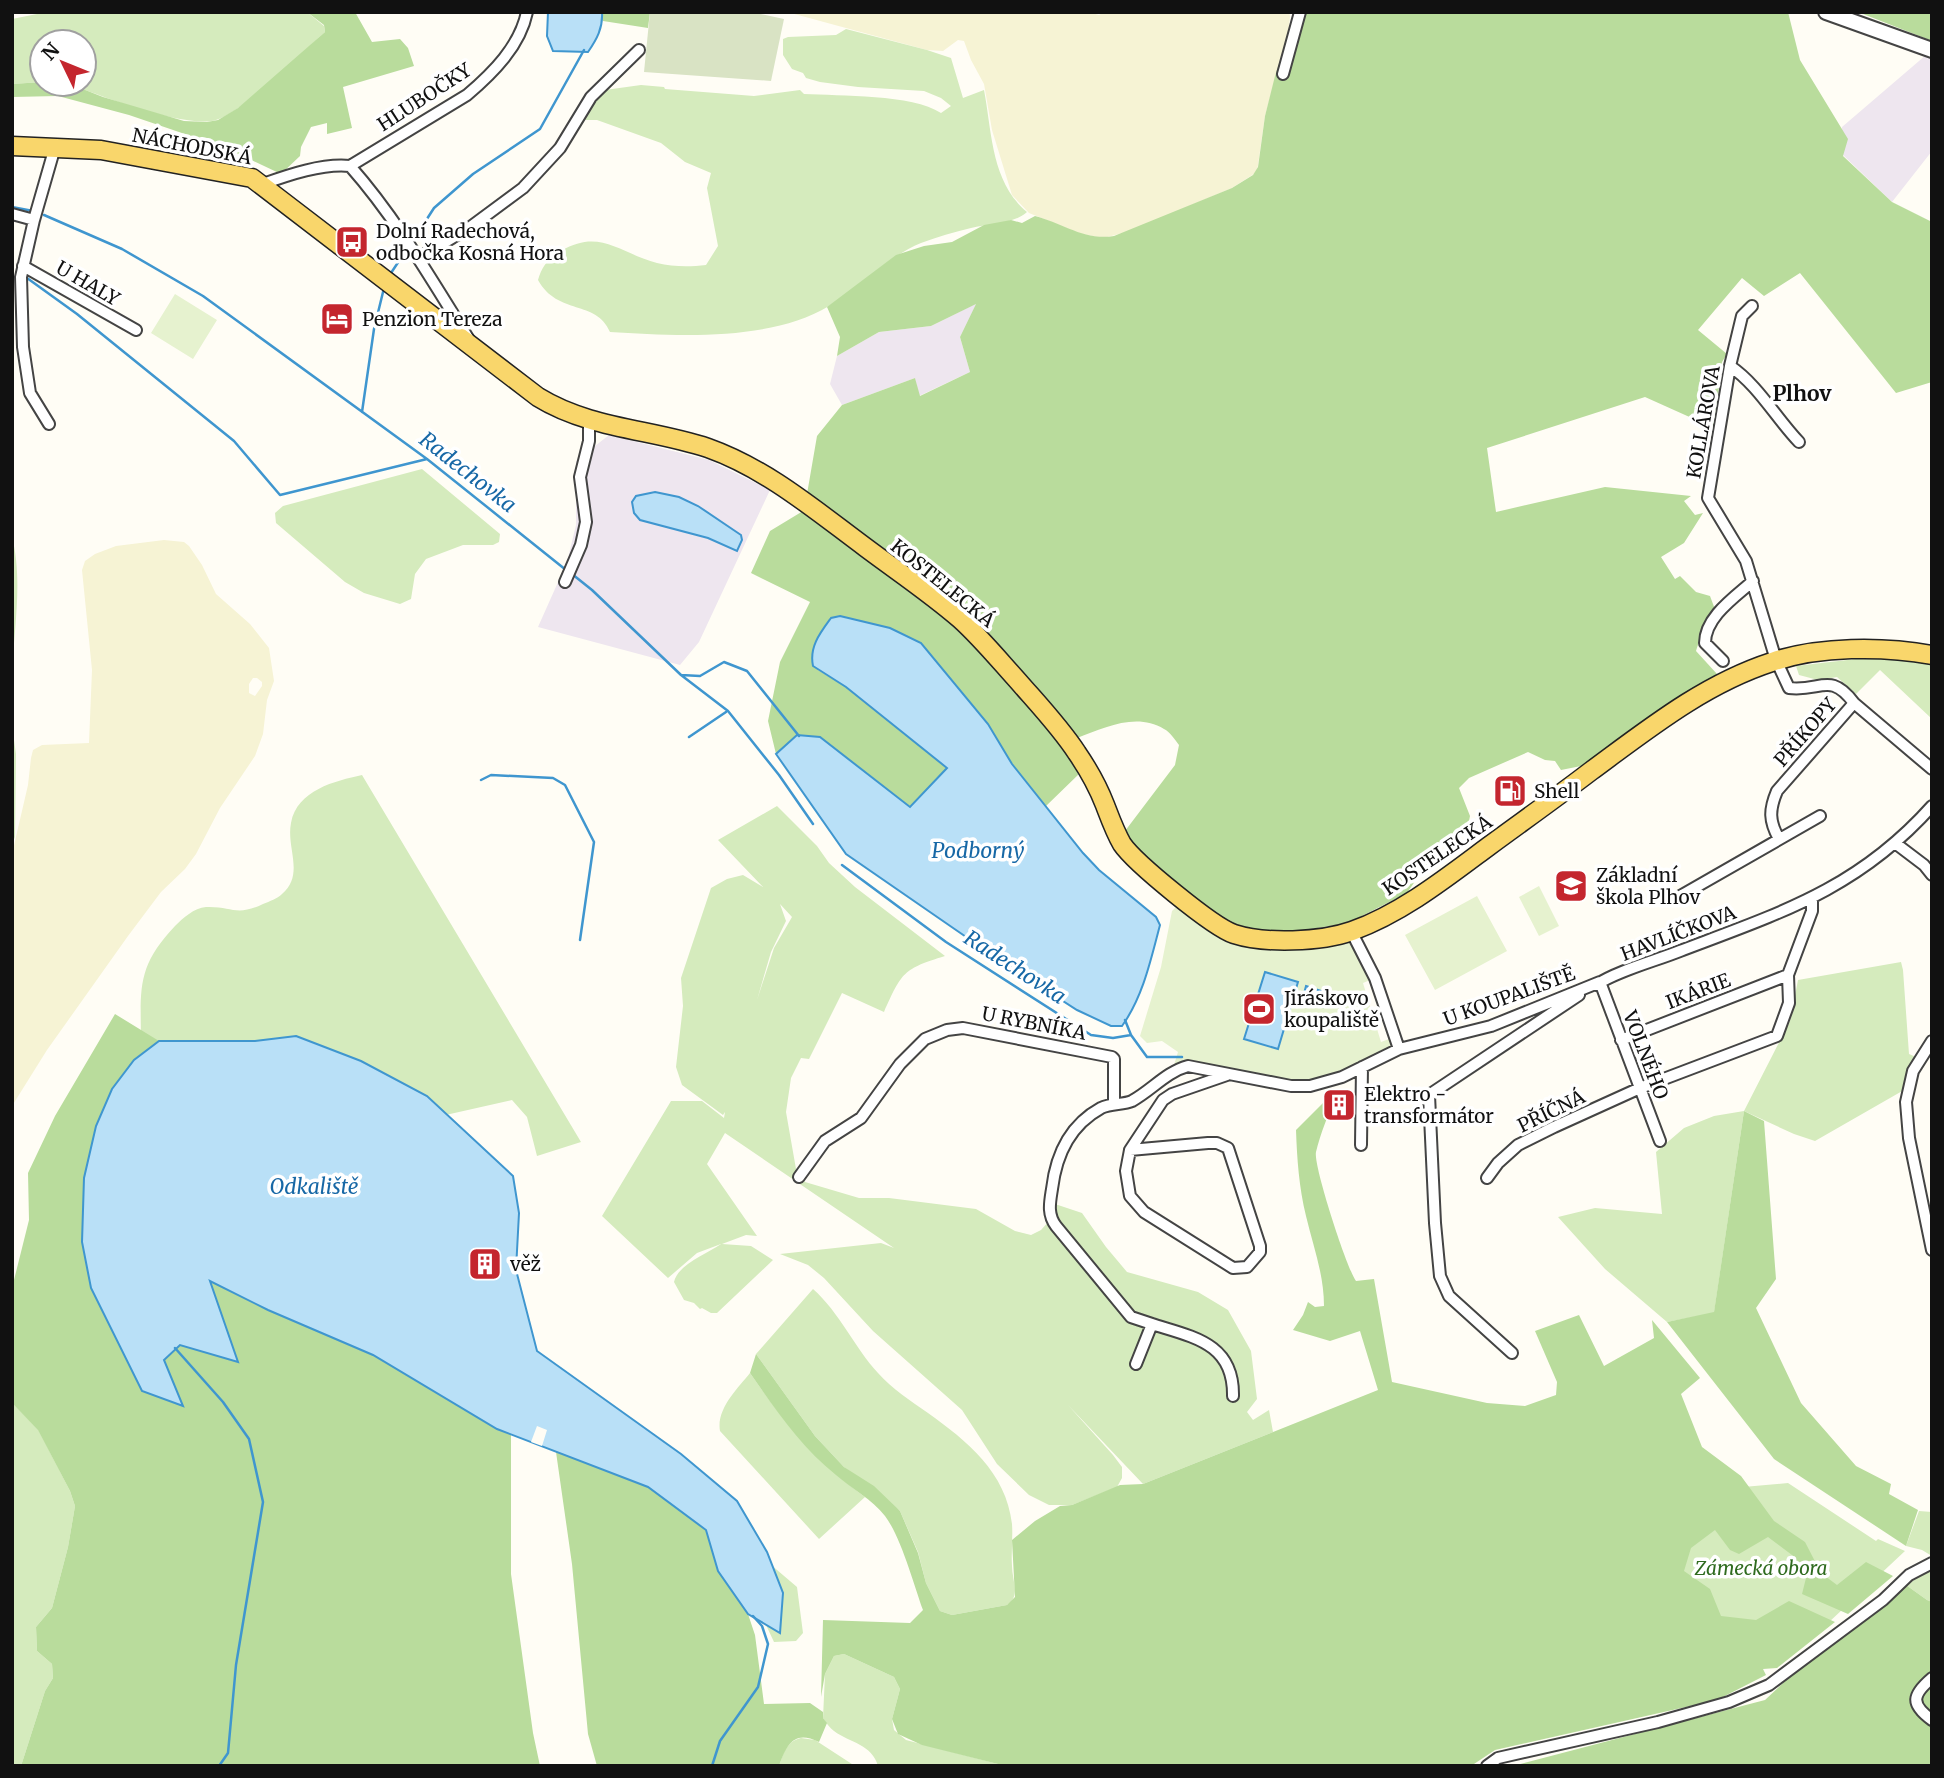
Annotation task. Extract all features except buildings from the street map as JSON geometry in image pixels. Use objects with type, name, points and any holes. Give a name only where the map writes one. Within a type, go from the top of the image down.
[{"type":"main road","name":"NÁCHODSKÁ","points":[[12,146],[101,150],[242,174],[263,184],[558,410],[708,449],[778,482]]},
{"type":"main road","name":"KOSTELECKÁ","points":[[778,482],[941,603],[987,646],[1076,750],[1126,849],[1153,875],[1225,930],[1260,939],[1306,939],[1351,931],[1387,914],[1443,881],[1692,699],[1736,675],[1776,660],[1815,653],[1877,649],[1906,650],[1932,655]]},
{"type":"street","name":"HLUBOČKY","points":[[350,166],[480,85],[512,47],[525,22],[527,12]]},
{"type":"street","points":[[1283,74],[1300,12]]},
{"type":"street","points":[[1826,12],[1925,48]]},
{"type":"street","points":[[418,258],[469,228],[523,188],[560,148],[591,97],[639,50]]},
{"type":"street","points":[[49,424],[30,393],[23,347],[19,274],[55,148]]},
{"type":"street","points":[[263,184],[321,169],[350,166],[418,258],[475,348]]},
{"type":"street","points":[[12,214],[34,220]]},
{"type":"street","name":"U HALY","points":[[19,274],[135,330]]},
{"type":"street","name":"KOLLÁROVA","points":[[1752,306],[1742,316],[1730,366],[1708,498],[1746,561],[1776,660],[1789,688],[1799,690],[1832,684],[1840,686],[1854,703]]},
{"type":"street","points":[[1730,366],[1745,378],[1799,442]]},
{"type":"street","points":[[566,580],[581,545],[586,522],[580,477],[589,441],[589,419]]},
{"type":"street","points":[[1723,661],[1705,643],[1705,636],[1727,604],[1753,581]]},
{"type":"street","name":"PŘÍKOPY","points":[[1779,839],[1770,817],[1771,805],[1777,791],[1854,703],[1932,769]]},
{"type":"street","name":"HAVLÍČKOVA","points":[[1512,1353],[1448,1296],[1443,1285],[1435,1223],[1429,1095],[1600,982],[1812,899],[1858,872],[1895,844],[1932,806]]},
{"type":"street","points":[[1675,899],[1820,816]]},
{"type":"street","points":[[1895,844],[1924,865],[1932,875]]},
{"type":"street","points":[[1788,975],[1812,911],[1812,899]]},
{"type":"street","points":[[1351,931],[1375,978],[1399,1049]]},
{"type":"street","name":"PŘÍČNÁ","points":[[1487,1178],[1498,1163],[1518,1145],[1640,1088],[1777,1036],[1789,1003],[1788,975]]},
{"type":"street","name":"IKÁRIE","points":[[1621,1040],[1788,975]]},
{"type":"street","name":"VOLNÉHO","points":[[1600,982],[1660,1141]]},
{"type":"street","name":"U KOUPALIŠTĚ","points":[[1233,1396],[1233,1376],[1222,1358],[1202,1340],[1130,1317],[1056,1226],[1049,1208],[1056,1163],[1069,1136],[1081,1122],[1114,1102],[1130,1102],[1177,1069],[1188,1066],[1291,1086],[1310,1086],[1342,1077],[1399,1049],[1482,1029],[1600,982]]},
{"type":"street","name":"U RYBNÍKA","points":[[799,1177],[825,1141],[861,1118],[900,1064],[925,1039],[947,1030],[963,1028],[1112,1057],[1114,1102]]},
{"type":"street","points":[[1932,1041],[1913,1071],[1906,1102],[1909,1138],[1932,1250]]},
{"type":"street","points":[[1361,1145],[1362,1067]]},
{"type":"street","points":[[1130,1150],[1208,1143],[1217,1143],[1228,1149],[1260,1246],[1260,1252],[1247,1267],[1233,1268],[1144,1213],[1130,1196],[1126,1184],[1130,1150],[1163,1100],[1172,1094],[1230,1074]]},
{"type":"street","points":[[1136,1364],[1152,1324]]},
{"type":"street","points":[[1487,1766],[1498,1758],[1658,1722],[1729,1702],[1769,1685],[1883,1600],[1909,1575],[1932,1563]]},
{"type":"street","points":[[1932,1678],[1917,1694],[1915,1701],[1917,1709],[1932,1720]]},
{"type":"shaded area","points":[[787,12],[1089,12],[1099,15],[1104,12],[1289,12],[1290,16],[1265,116],[1257,172],[1232,188],[1130,231],[1104,238],[1081,234],[1029,213],[1012,195],[992,130],[984,84],[964,41],[958,40],[943,51],[927,50]]},
{"type":"shaded area","points":[[1926,55],[1932,56],[1932,151],[1892,202],[1843,155],[1842,127]]},
{"type":"shaded area","points":[[977,303],[960,337],[970,372],[919,396],[915,378],[842,405],[830,384],[837,356],[879,332],[931,326]]},
{"type":"shaded area","points":[[609,435],[709,460],[770,490],[699,642],[680,665],[538,627],[567,562],[576,525],[576,461]]},
{"type":"shaded area","points":[[164,540],[184,542],[189,546],[216,594],[250,624],[269,648],[274,681],[267,700],[263,734],[255,756],[220,808],[196,854],[161,892],[128,936],[47,1050],[12,1106],[12,854],[33,750],[42,745],[89,743],[92,670],[82,570],[85,561],[116,546]],"holes":[[[253,678],[262,682],[262,686],[255,696],[249,693],[249,684]]]},
{"type":"green space","points":[[47,12],[307,12],[324,26],[325,32],[241,106],[228,115],[203,122],[165,116],[98,95],[98,28],[28,28],[28,83],[12,84],[12,19]]},
{"type":"green space","points":[[307,12],[355,12],[372,42],[400,39],[408,48],[414,66],[343,87],[352,128],[327,134],[327,123],[311,127],[301,147],[300,156],[281,174],[226,148],[129,115],[65,98],[98,98],[98,95],[184,121],[218,120],[238,108],[325,32],[324,25]]},
{"type":"green space","points":[[602,12],[650,12],[648,28],[603,21]]},
{"type":"green space","points":[[650,12],[752,12],[784,19],[771,81],[644,72]]},
{"type":"green space","points":[[1296,12],[1788,12],[1800,60],[1848,139],[1843,156],[1892,202],[1932,222],[1932,382],[1896,393],[1800,273],[1764,296],[1742,278],[1698,330],[1727,354],[1722,362],[1714,428],[1645,397],[1487,448],[1496,512],[1605,487],[1691,496],[1684,501],[1695,515],[1703,513],[1684,543],[1661,557],[1675,579],[1680,576],[1696,592],[1710,596],[1716,612],[1705,622],[1696,651],[1717,674],[1632,730],[1586,765],[1561,770],[1555,761],[1545,760],[1528,752],[1469,778],[1459,788],[1470,816],[1469,821],[1441,843],[1407,893],[1348,923],[1305,930],[1261,930],[1229,923],[1159,869],[1128,838],[1125,831],[1175,765],[1179,745],[1168,732],[1153,724],[1131,722],[1109,726],[1077,738],[1046,700],[807,494],[817,436],[842,405],[915,378],[920,396],[970,372],[960,337],[976,304],[931,326],[879,332],[837,356],[840,337],[827,307],[896,255],[924,246],[952,242],[984,225],[1011,220],[1022,223],[1035,216],[1083,234],[1114,236],[1232,188],[1253,175],[1258,167],[1265,116],[1275,76]]},
{"type":"green space","points":[[1858,12],[1932,12],[1932,41]]},
{"type":"green space","points":[[846,29],[951,58],[963,98],[984,90],[1000,171],[1015,200],[1027,212],[1008,221],[921,243],[896,256],[829,306],[805,318],[751,331],[693,335],[610,332],[596,315],[566,304],[546,291],[538,280],[544,267],[556,254],[575,245],[598,242],[657,263],[682,266],[706,265],[718,246],[707,188],[711,173],[685,162],[661,143],[597,120],[581,120],[605,90],[641,85],[754,96],[800,90],[804,94],[894,99],[912,102],[941,113],[951,106],[941,98],[924,91],[858,87],[806,78],[803,73],[792,69],[783,55],[783,39],[836,35]]},
{"type":"green space","points":[[28,83],[28,97],[12,97],[12,84]]},
{"type":"green space","points":[[175,294],[217,320],[193,359],[151,333]]},
{"type":"green space","points":[[422,469],[500,534],[499,542],[493,545],[463,545],[426,559],[415,574],[411,599],[400,604],[364,593],[345,582],[276,523],[275,513],[283,506]]},
{"type":"green space","points":[[803,511],[955,626],[981,651],[1064,748],[1080,773],[1045,807],[1012,764],[988,724],[921,643],[818,670],[846,687],[947,768],[911,807],[869,777],[797,735],[776,754],[768,721],[780,662],[810,602],[751,573],[770,531]]},
{"type":"green space","points":[[12,537],[17,570],[17,604],[12,672]]},
{"type":"green space","points":[[1873,657],[1932,664],[1932,719],[1880,670],[1856,694],[1837,677],[1818,680],[1799,675],[1796,666]]},
{"type":"green space","points":[[12,726],[16,754],[15,837],[12,844]]},
{"type":"green space","points":[[362,775],[581,1142],[537,1156],[527,1117],[512,1100],[419,1121],[141,1045],[143,981],[153,955],[162,941],[175,926],[197,909],[215,907],[246,910],[280,896],[292,878],[294,869],[291,823],[301,802],[329,784]]},
{"type":"green space","points":[[777,806],[855,887],[945,956],[920,965],[906,974],[895,988],[884,1012],[842,993],[809,1059],[801,1058],[791,1078],[786,1112],[796,1169],[805,1182],[859,1198],[889,1198],[976,1209],[1015,1231],[1031,1235],[1041,1230],[1050,1220],[1055,1204],[1082,1213],[1127,1272],[1198,1292],[1228,1310],[1251,1351],[1257,1399],[1247,1412],[1253,1420],[1269,1410],[1273,1432],[1143,1484],[1068,1405],[1122,1467],[1122,1478],[1117,1487],[1072,1505],[1049,1505],[1029,1495],[997,1464],[962,1410],[873,1331],[824,1278],[808,1265],[780,1254],[881,1243],[894,1248],[725,1133],[707,1164],[757,1236],[746,1235],[722,1244],[751,1246],[773,1260],[717,1313],[700,1309],[694,1303],[684,1300],[674,1282],[687,1265],[721,1244],[697,1253],[668,1278],[602,1216],[671,1101],[702,1101],[724,1118],[725,1112],[723,1115],[682,1085],[676,1067],[683,1006],[681,978],[711,888],[727,879],[743,875],[763,887],[718,840]],"holes":[[[780,904],[792,917],[774,948],[757,1000],[771,952],[786,921]]]},
{"type":"green space","points":[[1539,886],[1559,926],[1539,936],[1519,897]]},
{"type":"green space","points":[[1477,896],[1507,951],[1435,990],[1405,935]]},
{"type":"green space","name":"Jiráskovo koupaliště","points":[[1178,905],[1216,935],[1237,943],[1287,949],[1321,947],[1352,941],[1370,980],[1363,983],[1381,1042],[1389,1039],[1392,1046],[1328,1078],[1307,1082],[1273,1079],[1207,1064],[1174,1065],[1178,1052],[1162,1041],[1147,1043],[1140,1036],[1161,967],[1172,911]]},
{"type":"green space","points":[[1901,962],[1909,1054],[1916,1057],[1904,1090],[1815,1141],[1744,1111],[1790,1021],[1798,980]]},
{"type":"green space","points":[[115,1014],[159,1041],[134,1060],[112,1089],[96,1126],[84,1178],[163,1360],[180,1345],[237,1362],[209,1280],[268,1310],[373,1355],[497,1429],[511,1434],[511,1574],[540,1766],[21,1766],[45,1691],[53,1678],[52,1664],[37,1651],[36,1627],[52,1608],[68,1547],[75,1506],[38,1430],[12,1403],[12,1288],[29,1220],[28,1173],[55,1116]]},
{"type":"green space","points":[[1332,1094],[1335,1096],[1318,1145],[1316,1161],[1352,1273],[1356,1281],[1374,1279],[1392,1382],[1487,1403],[1525,1406],[1556,1395],[1557,1382],[1535,1331],[1579,1315],[1604,1366],[1654,1338],[1652,1320],[1700,1378],[1681,1394],[1702,1447],[1741,1476],[1774,1521],[1805,1542],[1821,1573],[1837,1585],[1866,1562],[1893,1576],[1848,1614],[1802,1594],[1806,1578],[1792,1555],[1768,1537],[1739,1554],[1730,1550],[1715,1530],[1691,1548],[1684,1571],[1710,1589],[1721,1616],[1756,1620],[1789,1601],[1835,1622],[1777,1668],[1763,1669],[1766,1675],[1717,1700],[1495,1750],[1471,1766],[1006,1766],[922,1745],[898,1734],[892,1719],[900,1689],[894,1677],[844,1654],[834,1656],[825,1674],[821,1697],[823,1620],[910,1623],[923,1610],[902,1548],[891,1525],[880,1510],[823,1464],[789,1427],[750,1373],[756,1354],[815,1436],[844,1467],[874,1486],[900,1511],[918,1553],[926,1583],[940,1611],[952,1615],[1007,1605],[1015,1597],[1012,1540],[1035,1521],[1060,1506],[1072,1505],[1120,1485],[1143,1484],[1378,1390],[1360,1331],[1330,1341],[1293,1330],[1308,1302],[1315,1307],[1324,1306],[1320,1271],[1302,1194],[1296,1130]]},
{"type":"green space","points":[[1744,1111],[1714,1313],[1667,1322],[1605,1269],[1558,1217],[1595,1208],[1662,1214],[1656,1152],[1684,1128],[1714,1116]]},
{"type":"green space","points":[[1744,1111],[1764,1121],[1776,1279],[1756,1308],[1801,1403],[1856,1466],[1891,1484],[1889,1494],[1918,1510],[1906,1546],[1774,1459],[1667,1322],[1714,1312]]},
{"type":"green space","points":[[813,1289],[823,1298],[883,1379],[957,1435],[993,1473],[1008,1505],[1012,1524],[1015,1593],[1007,1605],[952,1615],[940,1611],[926,1583],[918,1552],[900,1511],[844,1467],[815,1436],[756,1354]]},
{"type":"green space","points":[[750,1373],[802,1440],[865,1497],[819,1539],[720,1431],[721,1415],[725,1407]]},
{"type":"green space","points":[[12,1403],[38,1429],[75,1506],[68,1547],[52,1608],[36,1627],[37,1651],[52,1664],[53,1678],[45,1691],[21,1766],[12,1766]]},
{"type":"green space","points":[[556,1452],[648,1487],[706,1530],[718,1571],[748,1614],[755,1635],[764,1704],[810,1703],[823,1712],[827,1723],[819,1742],[803,1738],[793,1741],[779,1766],[597,1766],[588,1734],[572,1564]]},
{"type":"green space","name":"Zámecká obora","points":[[1788,1483],[1876,1541],[1878,1539],[1905,1551],[1828,1623],[1767,1663],[1640,1557],[1732,1488]]},
{"type":"green space","points":[[1919,1511],[1932,1512],[1932,1556],[1906,1546]]},
{"type":"green space","points":[[770,1564],[797,1587],[803,1633],[796,1641],[774,1642],[766,1625],[734,1590]]},
{"type":"green space","points":[[1932,1569],[1932,1602],[1906,1585]]},
{"type":"green space","points":[[1906,1585],[1932,1602],[1932,1766],[1513,1766],[1765,1700],[1797,1670]]},
{"type":"green space","points":[[844,1654],[894,1677],[900,1689],[892,1719],[894,1730],[906,1740],[1006,1766],[878,1766],[866,1748],[834,1731],[823,1718],[825,1674],[834,1656]]},
{"type":"green space","points":[[801,1738],[815,1740],[855,1766],[779,1766],[789,1745]]},
{"type":"water","points":[[548,12],[602,12],[599,33],[588,52],[553,51],[547,36]]},
{"type":"water","points":[[655,492],[679,497],[698,506],[741,535],[742,540],[737,551],[708,538],[640,520],[634,513],[632,502],[636,496]]},
{"type":"water","name":"Podborný","points":[[840,616],[890,628],[921,643],[988,724],[1012,764],[1083,853],[1099,870],[1156,917],[1160,925],[1146,977],[1136,1003],[1122,1026],[1111,1026],[1077,1010],[846,854],[776,754],[797,735],[820,737],[910,807],[947,768],[846,687],[813,666],[814,646],[819,635],[831,618]]},
{"type":"water","points":[[1265,972],[1298,982],[1278,1049],[1244,1039]]},
{"type":"water","points":[[1306,986],[1327,993],[1323,1007],[1302,1001]]},
{"type":"water","name":"Odkaliště","points":[[296,1036],[361,1061],[427,1096],[513,1176],[519,1213],[516,1270],[537,1351],[681,1454],[737,1501],[767,1552],[783,1593],[780,1633],[748,1614],[718,1571],[706,1530],[648,1487],[497,1429],[373,1355],[268,1310],[210,1281],[238,1362],[180,1345],[164,1360],[183,1406],[142,1391],[91,1288],[82,1242],[84,1178],[96,1126],[112,1089],[134,1060],[159,1041],[255,1041]]},
{"type":"pier","points":[[537,1426],[547,1430],[542,1446],[531,1442]]},
{"type":"waterway","points":[[414,239],[434,208],[473,174],[540,129],[584,50]]},
{"type":"waterway","name":"Radechovka","points":[[12,207],[33,211]]},
{"type":"waterway","name":"Radechovka","points":[[44,215],[122,249],[203,296],[427,459],[566,570]]},
{"type":"waterway","points":[[389,276],[405,252]]},
{"type":"waterway","points":[[27,278],[77,314],[234,441],[280,495],[427,459]]},
{"type":"waterway","points":[[362,412],[374,329],[384,288]]},
{"type":"waterway","name":"Radechovka","points":[[572,574],[681,675],[728,711],[779,775],[813,824]]},
{"type":"waterway","points":[[681,675],[700,676],[724,662],[747,671],[799,736]]},
{"type":"waterway","points":[[689,737],[726,712]]},
{"type":"waterway","points":[[481,780],[491,775],[553,778],[565,785],[594,842],[580,940]]},
{"type":"waterway","name":"Radechovka","points":[[842,865],[946,942],[1091,1035],[1113,1038],[1131,1035]]},
{"type":"waterway","name":"Radechovka","points":[[1125,1020],[1131,1035],[1147,1057],[1182,1057]]},
{"type":"waterway","points":[[175,1348],[223,1402],[249,1439],[263,1502],[236,1665],[228,1753],[219,1766]]},
{"type":"waterway","points":[[712,1766],[720,1741],[758,1687],[768,1644],[762,1626],[753,1616]]},
{"type":"place","name":"Dolní Radechová, odbočka Kosná Hora","points":[[352,242]]},
{"type":"place","name":"Penzion Tereza","points":[[337,319]]},
{"type":"place","name":"Shell","points":[[1510,791]]},
{"type":"place","name":"Základní škola Plhov","points":[[1571,886]]},
{"type":"place","name":"Jiráskovo koupaliště","points":[[1259,1009]]},
{"type":"place","name":"Elektro - transformátor","points":[[1339,1105]]},
{"type":"place","name":"věž","points":[[485,1264]]},
{"type":"district","name":"Plhov","points":[[1802,393]]}]
